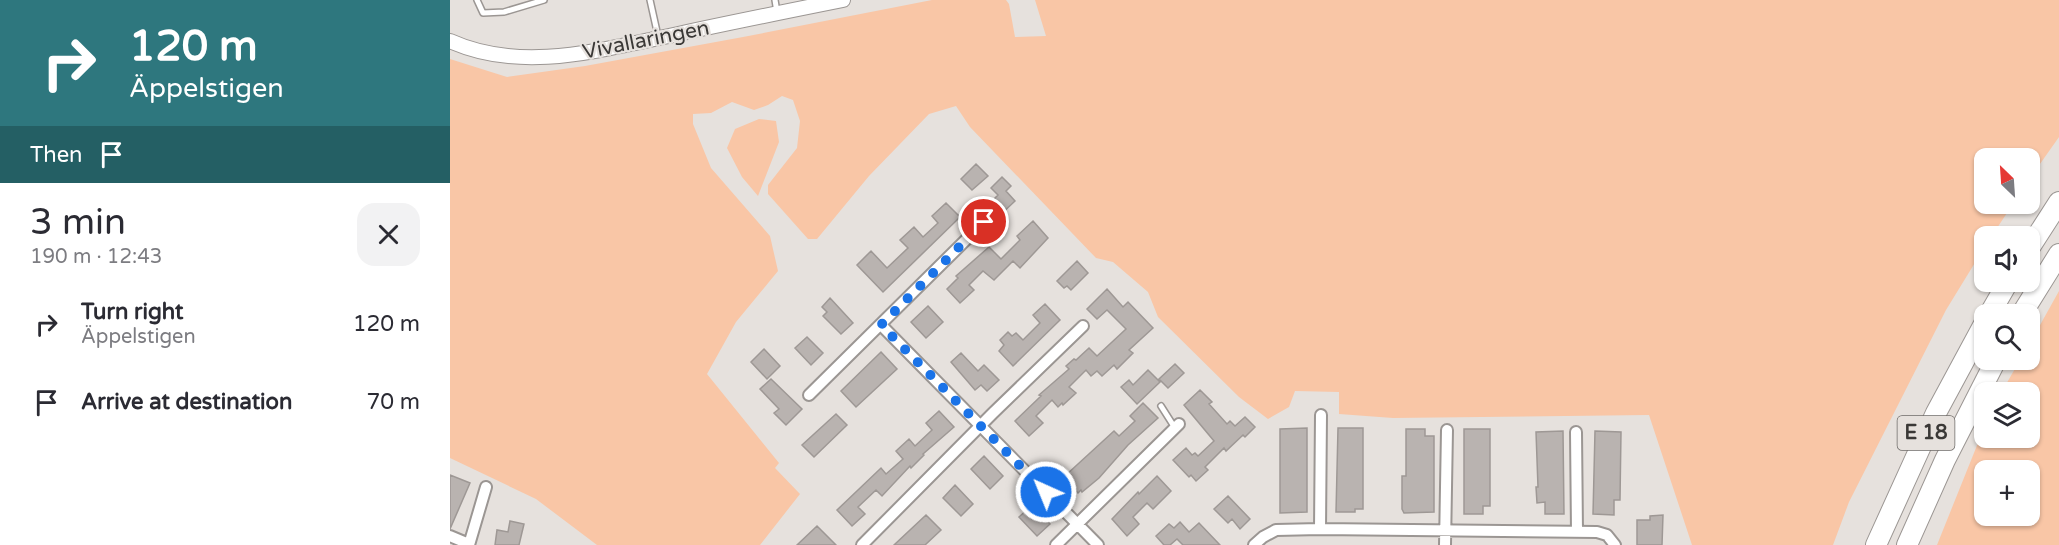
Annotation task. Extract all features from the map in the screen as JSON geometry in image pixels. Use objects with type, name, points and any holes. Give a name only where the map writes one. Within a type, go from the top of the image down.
[{"type":"highway","points":[[2040,232],[2059,202]]},
{"type":"highway","points":[[2028,304],[2059,254]]},
{"type":"highway","name":"E 18","points":[[1876,545],[1936,413],[1974,343]]},
{"type":"highway","name":"E 18","points":[[1907,545],[1945,460],[1991,370]]},
{"type":"street","name":"Vivallaringen","points":[[450,42],[466,49],[533,58],[576,54],[658,38],[776,7],[843,0]]},
{"type":"street","points":[[809,395],[984,222]]},
{"type":"street","points":[[881,325],[1098,545]]},
{"type":"street","points":[[862,545],[1083,326]]},
{"type":"street","points":[[1320,415],[1320,529]]},
{"type":"street","points":[[1056,545],[1177,426]]},
{"type":"street","points":[[1445,545],[1447,430]]},
{"type":"street","points":[[1576,432],[1577,532]]},
{"type":"street","points":[[450,536],[469,544],[486,487]]},
{"type":"street","points":[[1254,545],[1270,531],[1320,529],[1597,532],[1607,535],[1615,545]]},
{"type":"lane","points":[[477,0],[483,13],[504,12],[544,0]]},
{"type":"lane","points":[[650,0],[658,38]]},
{"type":"lane","points":[[1161,406],[1177,426]]},
{"type":"shaded area","points":[[932,0],[1006,0],[1009,4],[1015,37],[1046,36],[1035,0],[2059,0],[2059,137],[2040,164],[2040,148],[1974,148],[1974,214],[2006,214],[1998,226],[1974,226],[1974,264],[1946,310],[1849,502],[1833,545],[1692,545],[1649,415],[1393,418],[1339,414],[1339,392],[1295,391],[1289,407],[1268,419],[1239,397],[1158,317],[1148,292],[1113,262],[1096,258],[970,127],[956,106],[929,114],[869,176],[817,239],[808,239],[768,194],[768,185],[797,148],[800,121],[793,100],[782,96],[754,110],[732,102],[711,113],[693,114],[693,124],[711,168],[770,236],[778,271],[736,322],[707,374],[779,463],[775,468],[800,494],[760,545],[597,545],[536,499],[450,458],[450,59],[507,77],[585,66]]},
{"type":"shaded area","points":[[759,119],[776,121],[779,142],[758,196],[742,177],[727,148],[735,129]]},
{"type":"shaded area","points":[[2059,291],[2059,545],[1937,545],[1976,448],[2040,448],[2040,382],[2007,382],[2014,370],[2040,370],[2040,325]]},
{"type":"building","points":[[976,164],[988,176],[972,190],[961,179]]},
{"type":"building","points":[[1002,177],[1011,186],[1006,191],[1015,201],[998,217],[987,206],[998,195],[991,188]]},
{"type":"building","points":[[946,203],[960,217],[883,292],[857,265],[871,251],[887,268],[908,248],[900,240],[914,227],[923,237],[938,223],[932,216]]},
{"type":"building","points":[[1033,221],[1048,238],[1020,268],[1013,261],[994,280],[983,271],[969,285],[974,290],[960,303],[947,289],[958,278],[956,276],[989,247],[1001,259],[1020,240],[1017,236]]},
{"type":"building","points":[[1077,261],[1088,273],[1071,290],[1067,286],[1064,288],[1057,281]]},
{"type":"building","points":[[1107,289],[1123,307],[1128,302],[1153,328],[1129,350],[1133,353],[1117,369],[1114,365],[1102,376],[1097,371],[1091,376],[1086,370],[1069,387],[1076,393],[1063,405],[1062,403],[1058,407],[1052,400],[1036,416],[1043,423],[1029,436],[1015,421],[1041,396],[1039,395],[1069,369],[1066,366],[1074,359],[1076,360],[1089,348],[1097,356],[1126,329],[1107,310],[1097,319],[1087,309]]},
{"type":"building","points":[[830,298],[853,323],[841,334],[823,316],[827,312],[822,307]]},
{"type":"building","points":[[1045,304],[1060,320],[1013,366],[999,351],[1004,345],[1000,340],[1008,332],[1012,336],[1016,333],[1023,340],[1040,323],[1033,315]]},
{"type":"building","points":[[928,306],[943,322],[926,338],[911,322]]},
{"type":"building","points":[[807,337],[823,353],[811,365],[795,348]]},
{"type":"building","points":[[764,349],[780,366],[767,379],[751,362]]},
{"type":"building","points":[[881,352],[897,369],[856,407],[841,391]]},
{"type":"building","points":[[961,353],[978,371],[984,365],[999,380],[987,391],[981,385],[975,390],[951,362]]},
{"type":"building","points":[[1175,364],[1184,373],[1168,388],[1159,379]]},
{"type":"building","points":[[1148,370],[1160,382],[1137,404],[1121,387],[1129,380],[1133,385]]},
{"type":"building","points":[[771,379],[802,409],[786,425],[774,413],[779,409],[760,389]]},
{"type":"building","points":[[1200,390],[1212,402],[1209,404],[1227,424],[1230,421],[1235,426],[1245,417],[1255,427],[1226,451],[1224,448],[1205,467],[1208,470],[1196,481],[1173,460],[1186,448],[1192,455],[1195,453],[1198,456],[1214,441],[1184,405]]},
{"type":"building","points":[[1143,403],[1158,418],[1128,445],[1099,478],[1078,493],[1070,485],[1073,482],[1066,475],[1114,431],[1119,436],[1135,421],[1130,416]]},
{"type":"building","points":[[939,411],[954,427],[923,454],[911,468],[910,466],[882,496],[876,490],[858,507],[865,514],[852,526],[837,510],[881,468],[886,474],[903,459],[896,451],[909,439],[915,446],[932,430],[926,423]]},
{"type":"building","points":[[836,414],[847,425],[814,457],[802,445]]},
{"type":"building","points":[[1307,428],[1307,512],[1280,513],[1280,429]]},
{"type":"building","points":[[1338,428],[1363,428],[1363,509],[1355,509],[1355,512],[1336,512]]},
{"type":"building","points":[[1406,429],[1425,429],[1425,436],[1434,436],[1434,512],[1404,513],[1402,509],[1402,476],[1406,476]]},
{"type":"building","points":[[1464,429],[1490,429],[1490,506],[1483,506],[1483,514],[1464,514]]},
{"type":"building","points":[[1563,431],[1564,514],[1545,514],[1545,502],[1537,503],[1536,432]]},
{"type":"building","points":[[1595,431],[1621,432],[1620,500],[1614,500],[1614,515],[1593,514]]},
{"type":"building","points":[[984,456],[1003,476],[990,489],[971,469]]},
{"type":"building","points":[[450,475],[470,483],[450,529]]},
{"type":"building","points":[[1157,476],[1171,491],[1153,509],[1147,503],[1133,517],[1139,524],[1127,536],[1112,519]]},
{"type":"building","points":[[955,485],[973,504],[961,516],[943,498]]},
{"type":"building","points":[[1228,496],[1250,519],[1240,529],[1232,519],[1228,523],[1214,509]]},
{"type":"building","points":[[1032,505],[1050,524],[1037,536],[1019,517]]},
{"type":"building","points":[[926,515],[941,530],[925,545],[894,545]]},
{"type":"building","points":[[1663,515],[1662,545],[1637,545],[1637,520],[1650,520],[1650,516]]},
{"type":"building","points":[[510,521],[524,524],[519,545],[495,545],[497,530],[508,532]]},
{"type":"building","points":[[1180,522],[1189,532],[1199,523],[1220,545],[1183,545],[1177,539],[1170,545],[1164,545],[1156,536],[1169,524],[1174,528]]},
{"type":"building","points":[[817,526],[836,545],[797,545]]},
{"type":"route","points":[[984,222],[881,325],[1046,492]]}]
